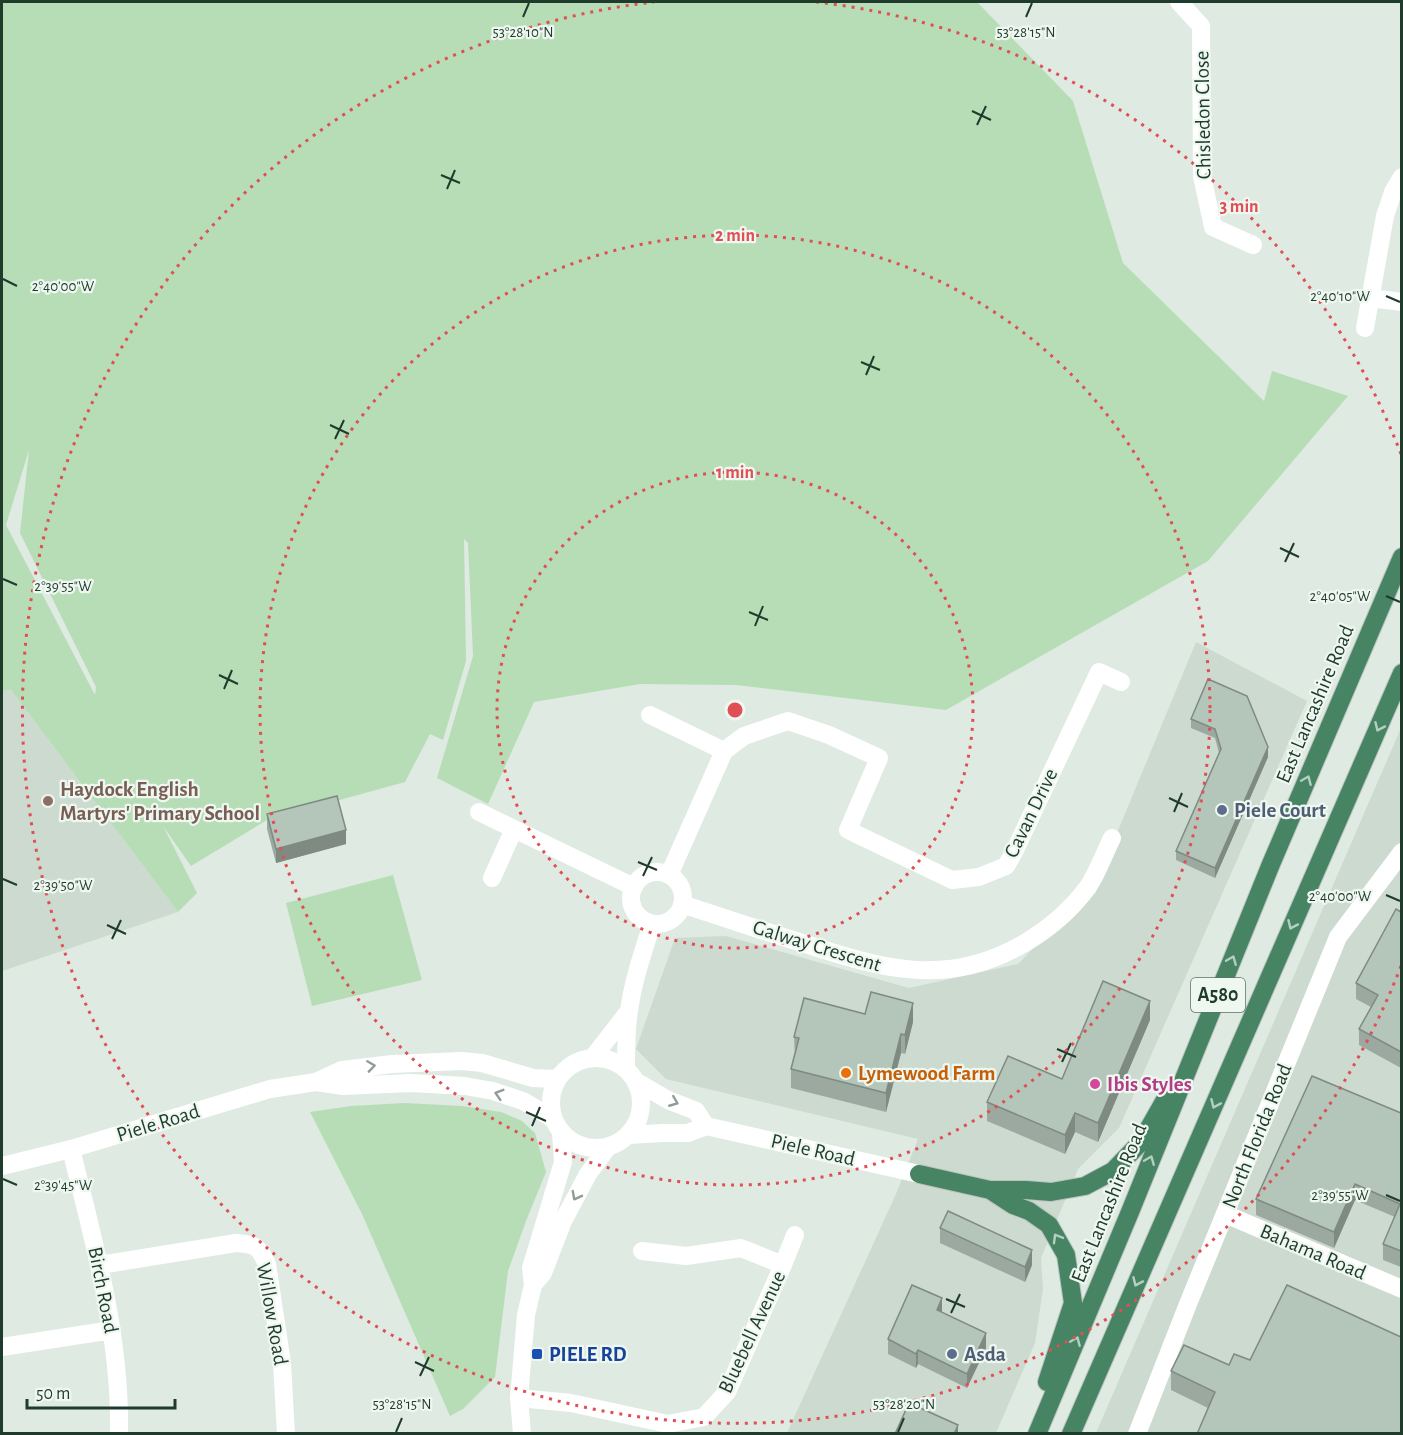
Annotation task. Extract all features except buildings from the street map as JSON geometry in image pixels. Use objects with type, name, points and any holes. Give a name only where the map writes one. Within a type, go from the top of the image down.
[{"type":"highway","name":"East Lancashire Road","points":[[1037,1434],[1276,853],[1401,557]]},
{"type":"highway","name":"A580","points":[[1071,1434],[1401,673]]},
{"type":"highway","points":[[919,1174],[990,1190],[1051,1192],[1085,1186],[1113,1171],[1141,1142],[1197,1044]]},
{"type":"highway","points":[[990,1190],[1029,1211],[1049,1225],[1066,1255],[1073,1303],[1030,1434]]},
{"type":"street","name":"Chisledon Close","points":[[1179,2],[1201,26],[1202,176],[1213,227],[1253,245]]},
{"type":"street","points":[[1365,328],[1385,216],[1401,177]]},
{"type":"street","points":[[1370,298],[1401,302]]},
{"type":"street","name":"Cavan Drive","points":[[724,751],[744,736],[788,721],[829,735],[879,758],[848,830],[952,880],[978,877],[1006,866],[1099,672],[1121,682]]},
{"type":"street","points":[[650,715],[724,751],[669,875]]},
{"type":"street","points":[[479,812],[634,886]]},
{"type":"street","points":[[492,878],[514,829]]},
{"type":"street","name":"Galway Crescent","points":[[682,904],[853,960],[889,968],[922,971],[956,969],[989,961],[1012,950],[1043,932],[1070,910],[1089,885],[1112,837]]},
{"type":"street","name":"North Florida Road","points":[[1137,1434],[1338,937],[1401,852]]},
{"type":"street","points":[[649,873],[669,875],[675,879],[682,890],[682,904],[679,911],[675,917],[660,924],[645,921],[638,916],[631,902],[634,886],[649,873]]},
{"type":"street","points":[[557,1125],[571,1141],[582,1146],[595,1149],[608,1147],[628,1135],[641,1112],[641,1096],[632,1075],[626,1040],[628,1011],[652,924]]},
{"type":"street","points":[[594,1056],[628,1011]]},
{"type":"street","points":[[522,1434],[519,1398],[526,1315],[533,1285],[531,1268],[563,1162],[557,1125],[550,1102],[552,1090],[557,1078],[573,1062],[594,1056],[613,1060],[632,1075]]},
{"type":"street","name":"Piele Road","points":[[2,1166],[71,1149],[270,1089],[316,1082],[342,1070],[392,1064],[462,1061],[482,1063],[533,1078],[557,1078]]},
{"type":"street","name":"Piele Road","points":[[632,1075],[668,1100],[696,1111],[706,1126]]},
{"type":"street","name":"Piele Road","points":[[316,1082],[343,1086],[411,1083],[465,1086],[494,1091],[523,1101],[557,1125]]},
{"type":"street","name":"Piele Road","points":[[628,1135],[688,1133],[706,1126],[919,1174]]},
{"type":"street","points":[[533,1285],[543,1272],[563,1221],[588,1174],[608,1147]]},
{"type":"street","name":"Birch Road","points":[[71,1149],[100,1265],[112,1330],[119,1405],[119,1434]]},
{"type":"street","name":"Bahama Road","points":[[1225,1214],[1401,1289]]},
{"type":"street","name":"Bluebell Avenue","points":[[519,1398],[571,1403],[640,1426],[668,1424],[704,1417],[727,1392],[795,1235]]},
{"type":"street","name":"Willow Road","points":[[100,1265],[236,1243],[251,1243],[261,1252],[267,1264],[282,1363],[285,1434]]},
{"type":"street","points":[[642,1251],[686,1256],[741,1248],[783,1265]]},
{"type":"street","points":[[2,1347],[112,1330]]},
{"type":"shaded area","points":[[1196,642],[1307,701],[1119,1128],[1078,1169],[1041,1258],[1043,1289],[1035,1343],[996,1433],[787,1433],[896,1194],[918,1139],[666,1079],[636,1049],[675,938],[726,936],[909,988],[1018,964],[1096,884]]},
{"type":"shaded area","name":"Haydock English Martyrs' Primary School","points":[[9,688],[178,912],[2,971],[2,691]]},
{"type":"shaded area","points":[[1401,728],[1401,1433],[1096,1433]]},
{"type":"green space","points":[[2,2],[977,2],[1073,101],[1123,263],[1264,401],[1272,371],[1348,396],[1208,561],[946,710],[736,685],[640,684],[534,702],[488,804],[437,778],[473,656],[468,543],[464,539],[466,661],[443,740],[430,734],[405,782],[267,820],[191,866],[163,826],[197,893],[178,912],[10,689],[2,691]],"holes":[[[29,450],[20,533],[96,687],[95,695],[6,525]]]},
{"type":"green space","points":[[393,875],[422,980],[312,1006],[286,903]]},
{"type":"green space","points":[[405,1103],[462,1106],[501,1112],[522,1121],[535,1133],[546,1172],[508,1271],[495,1377],[463,1409],[450,1416],[362,1214],[310,1112],[351,1106]]},
{"type":"place","name":"Haydock English Martyrs' Primary School","points":[[48,801]]},
{"type":"place","name":"Piele Court","points":[[1222,810]]},
{"type":"place","name":"Lymewood Farm","points":[[846,1073]]},
{"type":"place","name":"Ibis Styles","points":[[1095,1084]]},
{"type":"place","name":"PIELE RD","points":[[537,1354]]},
{"type":"place","name":"Asda","points":[[952,1354]]}]
